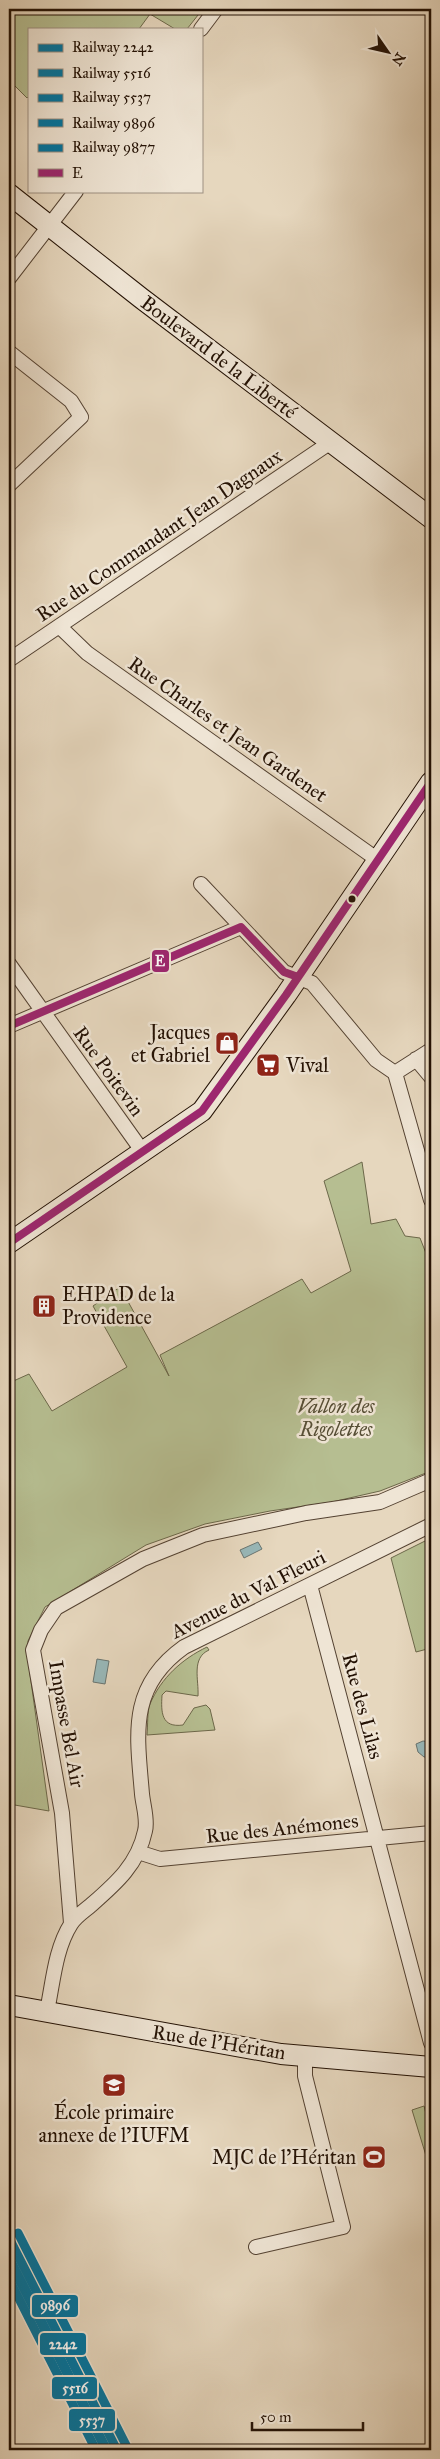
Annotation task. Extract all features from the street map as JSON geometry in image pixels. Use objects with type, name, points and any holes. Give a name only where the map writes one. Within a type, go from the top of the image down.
[{"type":"street","points":[[202,28],[216,9]]},
{"type":"street","points":[[9,278],[75,192]]},
{"type":"street","name":"Boulevard de la Liberté","points":[[9,194],[431,518]]},
{"type":"street","points":[[9,352],[71,401],[81,416],[9,485]]},
{"type":"street","name":"Rue du Commandant Jean Dagnaux","points":[[9,660],[331,442]]},
{"type":"street","name":"Rue Charles et Jean Gardenet","points":[[59,626],[87,653],[378,860]]},
{"type":"street","points":[[9,1243],[202,1111],[298,976],[431,782]]},
{"type":"street","points":[[201,884],[284,972],[312,983],[376,1060],[395,1073],[431,1200]]},
{"type":"street","points":[[9,1026],[242,927]]},
{"type":"street","name":"Rue Poitevin","points":[[9,964],[143,1152]]},
{"type":"street","points":[[395,1073],[431,1050]]},
{"type":"street","points":[[416,1060],[431,1077]]},
{"type":"street","name":"Impasse Bel Air","points":[[71,1923],[62,1813],[33,1650],[42,1630],[56,1608],[143,1559],[203,1535],[306,1513],[380,1502],[431,1480]]},
{"type":"street","name":"Avenue du Val Fleuri","points":[[48,2011],[58,1955],[71,1923],[122,1877],[138,1852],[146,1830],[138,1749],[139,1717],[146,1689],[158,1670],[169,1658],[184,1647],[431,1525]]},
{"type":"street","name":"Rue des Lilas","points":[[310,1584],[431,2042]]},
{"type":"street","name":"Rue des Anémones","points":[[138,1852],[160,1859],[431,1833]]},
{"type":"street","name":"Rue de l'Héritan","points":[[9,2005],[208,2042],[305,2055],[431,2067]]},
{"type":"street","points":[[256,2247],[343,2227],[305,2076],[305,2055]]},
{"type":"green space","points":[[9,9],[202,10],[188,28],[173,28],[150,14],[140,28],[28,28],[28,97],[9,80]]},
{"type":"green space","name":"Vallon des Rigolettes","points":[[362,1162],[371,1224],[396,1219],[405,1236],[420,1238],[431,1266],[431,1471],[380,1491],[332,1502],[270,1511],[205,1524],[146,1545],[45,1607],[28,1641],[29,1667],[49,1811],[9,1804],[9,1383],[29,1374],[52,1411],[127,1367],[93,1306],[120,1287],[169,1376],[160,1355],[302,1279],[311,1293],[351,1271],[324,1181]]},
{"type":"green space","points":[[431,1538],[431,1546],[426,1548],[431,1559],[431,1648],[416,1652],[391,1558]]},
{"type":"green space","points":[[207,1647],[209,1650],[203,1654],[198,1664],[198,1696],[166,1691],[162,1695],[162,1713],[170,1724],[183,1725],[194,1708],[206,1705],[210,1709],[215,1730],[147,1735],[149,1707],[160,1686],[181,1663]]},
{"type":"green space","points":[[424,2106],[431,2133],[431,2165],[427,2159],[412,2110]]},
{"type":"water","points":[[258,1542],[262,1549],[244,1558],[240,1550]]},
{"type":"water","points":[[97,1659],[109,1661],[105,1684],[93,1682]]},
{"type":"water","points":[[423,1741],[431,1742],[429,1757],[424,1757],[418,1752],[416,1744]]},
{"type":"rail line","name":"9896","points":[[18,2233],[126,2445]]},
{"type":"rail line","name":"2242","points":[[9,2238],[117,2450]]},
{"type":"rail line","name":"5537","points":[[9,2257],[107,2450]]},
{"type":"rail line","name":"5516","points":[[9,2260],[106,2450]]},
{"type":"rail line","name":"9877","points":[[9,2279],[96,2450]]},
{"type":"transit line","name":"E","points":[[9,1243],[202,1111],[286,995],[431,782]]},
{"type":"transit line","name":"E","points":[[9,1026],[241,927],[284,972],[298,977]]},
{"type":"place","name":"Jacques et Gabriel","points":[[227,1043]]},
{"type":"place","name":"Vival","points":[[268,1065]]},
{"type":"place","name":"EHPAD de la Providence","points":[[44,1306]]},
{"type":"place","name":"École primaire annexe de l'IUFM","points":[[114,2085]]},
{"type":"place","name":"MJC de l'Héritan","points":[[374,2157]]}]
